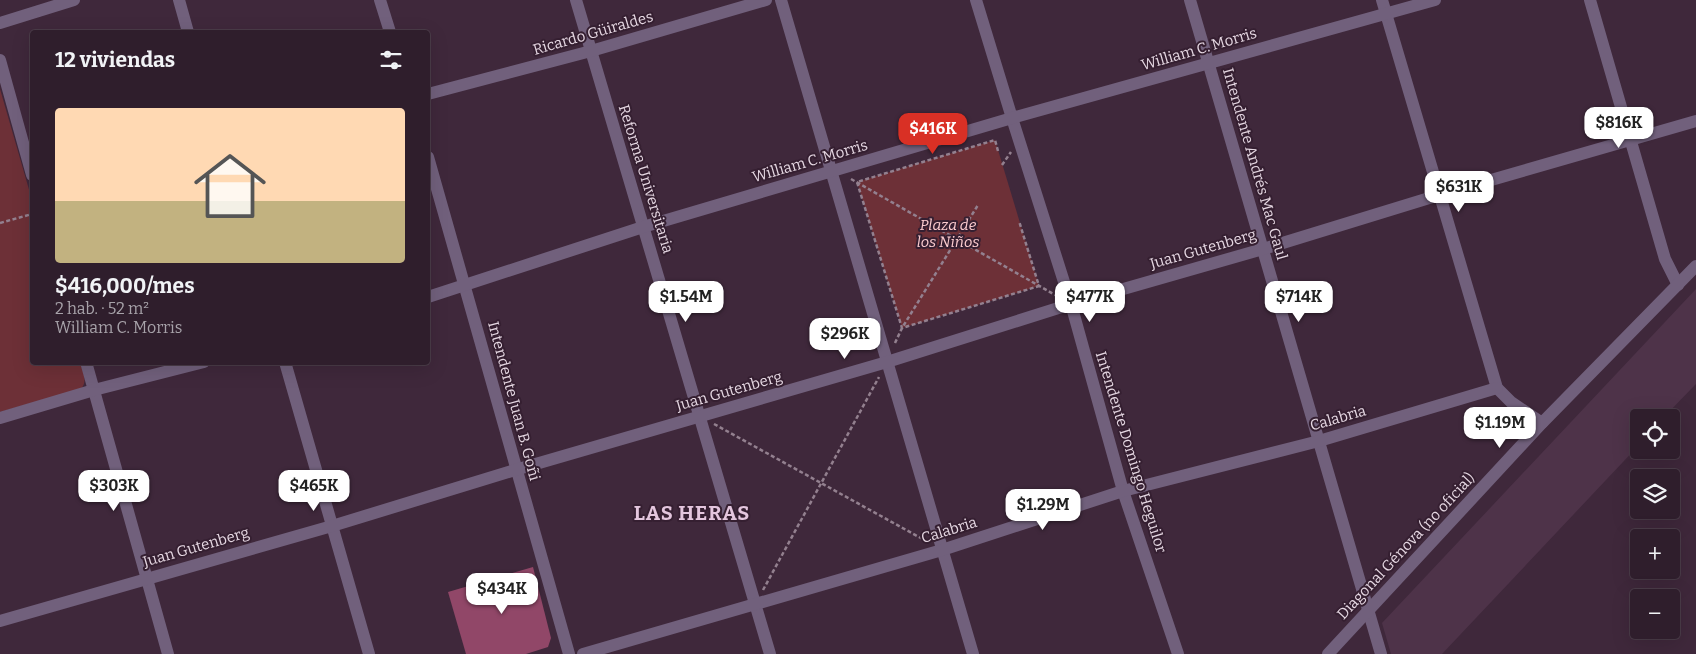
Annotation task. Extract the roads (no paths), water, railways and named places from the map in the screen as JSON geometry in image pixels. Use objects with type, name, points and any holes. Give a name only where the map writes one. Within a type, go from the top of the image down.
[{"type":"street","points":[[0,23],[74,0]]},
{"type":"street","points":[[179,0],[187,30]]},
{"type":"street","points":[[380,0],[389,30]]},
{"type":"street","name":"Reforma Universitaria","points":[[576,0],[770,654]]},
{"type":"street","name":"Ricardo Güiraldes","points":[[430,93],[591,51],[766,0]]},
{"type":"street","points":[[781,0],[973,654]]},
{"type":"street","name":"Intendente Domingo Heguilor","points":[[976,0],[1071,304],[1123,491],[1178,654]]},
{"type":"street","name":"Intendente Andrés Mac Gaul","points":[[1190,0],[1382,654]]},
{"type":"street","points":[[1382,0],[1497,388],[1512,402],[1542,423]]},
{"type":"street","name":"William C. Morris","points":[[430,296],[643,227],[831,171],[1012,118],[1435,0]]},
{"type":"street","points":[[1590,0],[1665,259],[1678,285]]},
{"type":"street","points":[[0,60],[30,168]]},
{"type":"street","name":"Juan Gutenberg","points":[[0,621],[332,526],[516,470],[887,362],[1071,304],[1696,121]]},
{"type":"street","name":"Intendente Juan B. Goñi","points":[[430,164],[569,654]]},
{"type":"street","name":"Diagonal Génova (no oficial)","points":[[1328,654],[1542,423],[1696,266]]},
{"type":"street","points":[[87,365],[168,654]]},
{"type":"street","points":[[0,418],[94,390],[192,365]]},
{"type":"street","points":[[286,365],[369,654]]},
{"type":"street","name":"Calabria","points":[[583,654],[942,550],[1123,491],[1319,441],[1497,388]]},
{"type":"district","name":"LAS HERAS","points":[[692,513]]},
{"type":"park label","name":"Plaza de los Niños","points":[[948,234]]}]
